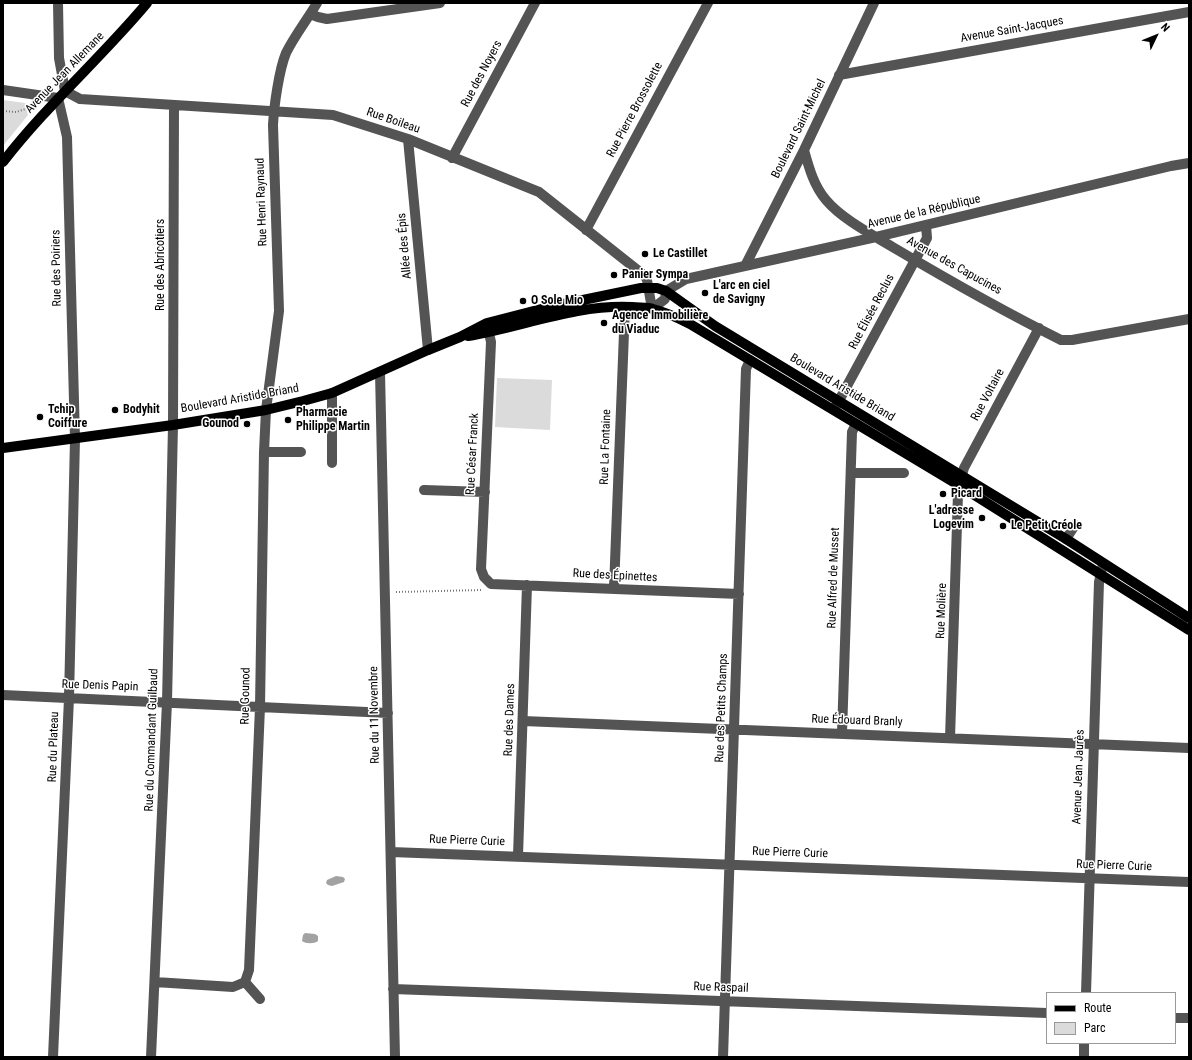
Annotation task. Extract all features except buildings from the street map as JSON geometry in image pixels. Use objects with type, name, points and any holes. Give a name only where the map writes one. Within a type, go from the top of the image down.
[{"type":"main road","name":"Avenue Jean Allemane","points":[[3,162],[37,120],[112,44],[147,3]]},
{"type":"main road","name":"Boulevard Aristide Briand","points":[[3,447],[75,439],[266,410],[332,393],[460,337],[549,307],[627,290],[648,287],[657,288],[666,291],[715,326],[803,380],[836,405],[856,424],[961,480],[1066,539],[1102,568],[1123,588],[1189,630]]},
{"type":"main road","name":"Boulevard Aristide Briand","points":[[488,328],[604,307],[652,309],[672,315],[750,360],[836,405],[961,480],[1102,568],[1149,592],[1189,618]]},
{"type":"main road","points":[[750,360],[752,357],[756,357],[784,373],[803,380]]},
{"type":"street","points":[[58,3],[59,58],[65,91]]},
{"type":"street","name":"Rue Henri Raynaud","points":[[266,410],[279,311],[273,125],[274,110],[286,54],[317,3]]},
{"type":"street","points":[[310,14],[327,19],[440,3]]},
{"type":"street","name":"Rue des Noyers","points":[[452,158],[535,3]]},
{"type":"street","name":"Rue Pierre Brossolette","points":[[586,230],[708,3]]},
{"type":"street","name":"Boulevard Saint-Michel","points":[[745,266],[804,150],[874,3]]},
{"type":"street","name":"Avenue Saint-Jacques","points":[[839,75],[1189,12]]},
{"type":"street","points":[[3,90],[58,98]]},
{"type":"street","name":"Rue Boileau","points":[[65,91],[80,99],[274,110],[333,115],[408,139],[539,192],[644,276],[647,280],[652,309]]},
{"type":"street","name":"Rue des Poiriers","points":[[58,98],[67,137],[75,439]]},
{"type":"street","name":"Rue des Abricotiers","points":[[173,425],[174,105]]},
{"type":"street","name":"Allée des Épis","points":[[408,139],[428,350]]},
{"type":"street","name":"Avenue des Capucines","points":[[804,150],[818,188],[826,200],[838,211],[876,237],[915,260],[1039,328],[1066,341],[1189,319]]},
{"type":"street","name":"Avenue de la République","points":[[666,291],[686,279],[876,237],[1171,166],[1189,163]]},
{"type":"street","name":"Rue Élisée Reclus","points":[[836,405],[927,238],[926,225]]},
{"type":"street","points":[[652,309],[665,299],[666,291]]},
{"type":"street","name":"Rue La Fontaine","points":[[614,588],[625,307]]},
{"type":"street","name":"Rue César Franck","points":[[488,328],[491,342],[481,569],[484,577],[491,584]]},
{"type":"street","name":"Rue Voltaire","points":[[961,480],[964,468],[1039,328]]},
{"type":"street","name":"Rue des Petits Champs","points":[[723,1057],[746,369],[750,360]]},
{"type":"street","name":"Rue du 11 Novembre","points":[[380,372],[395,1057]]},
{"type":"street","points":[[332,393],[332,463]]},
{"type":"street","name":"Rue Gounod","points":[[244,982],[249,970],[260,707],[266,410]]},
{"type":"street","name":"Rue Alfred de Musset","points":[[842,733],[852,432],[856,424]]},
{"type":"street","name":"Rue du Commandant Guilbaud","points":[[151,1057],[167,702],[173,425]]},
{"type":"street","name":"Rue du Plateau","points":[[54,1057],[69,698],[75,439]]},
{"type":"street","points":[[264,452],[301,452]]},
{"type":"street","points":[[851,473],[904,473]]},
{"type":"street","name":"Rue Molière","points":[[950,738],[958,494],[961,480]]},
{"type":"street","points":[[424,490],[485,492]]},
{"type":"street","points":[[1066,539],[1076,525]]},
{"type":"street","name":"Avenue Jean Jaurès","points":[[1086,992],[1094,744],[1102,568]]},
{"type":"street","name":"Rue des Épinettes","points":[[491,584],[739,594]]},
{"type":"street","name":"Rue des Dames","points":[[518,856],[527,585]]},
{"type":"street","points":[[1123,588],[1149,592]]},
{"type":"street","name":"Rue Denis Papin","points":[[3,695],[388,713]]},
{"type":"street","name":"Rue Édouard Branly","points":[[523,721],[1189,748]]},
{"type":"street","name":"Rue Pierre Curie","points":[[391,852],[1189,882]]},
{"type":"street","points":[[155,982],[233,987],[244,982],[260,999]]},
{"type":"street","name":"Rue Raspail","points":[[394,989],[1046,1013]]},
{"type":"street","points":[[1176,1018],[1189,1018]]},
{"type":"street","points":[[1084,1044],[1084,1057]]},
{"type":"path","points":[[3,111],[16,112],[29,108],[27,103],[29,94]]},
{"type":"path","points":[[655,274],[663,276],[670,275]]},
{"type":"path","points":[[385,592],[482,590],[491,584]]},
{"type":"green space","points":[[3,100],[25,103],[28,115],[3,146]]},
{"type":"green space","points":[[497,378],[552,380],[550,430],[495,427]]},
{"type":"shaded area","points":[[336,876],[343,877],[345,879],[344,882],[332,886],[326,883],[327,880]]},
{"type":"shaded area","points":[[305,933],[315,934],[318,936],[318,941],[314,943],[306,943],[302,941]]},
{"type":"place","name":"Le Castillet","points":[[645,254]]},
{"type":"place","name":"Panier Sympa","points":[[614,275]]},
{"type":"place","name":"L'arc en ciel de Savigny","points":[[705,293]]},
{"type":"place","name":"O Sole Mio","points":[[523,301]]},
{"type":"place","name":"Agence Immobilière du Viaduc","points":[[604,323]]},
{"type":"place","name":"Bodyhit","points":[[115,410]]},
{"type":"place","name":"Tchip Coiffure","points":[[40,417]]},
{"type":"place","name":"Pharmacie Philippe Martin","points":[[288,420]]},
{"type":"place","name":"Gounod","points":[[247,424]]},
{"type":"place","name":"Picard","points":[[943,494]]},
{"type":"place","name":"L'adresse Logevim","points":[[982,518]]},
{"type":"place","name":"Le Petit Créole","points":[[1003,526]]}]
